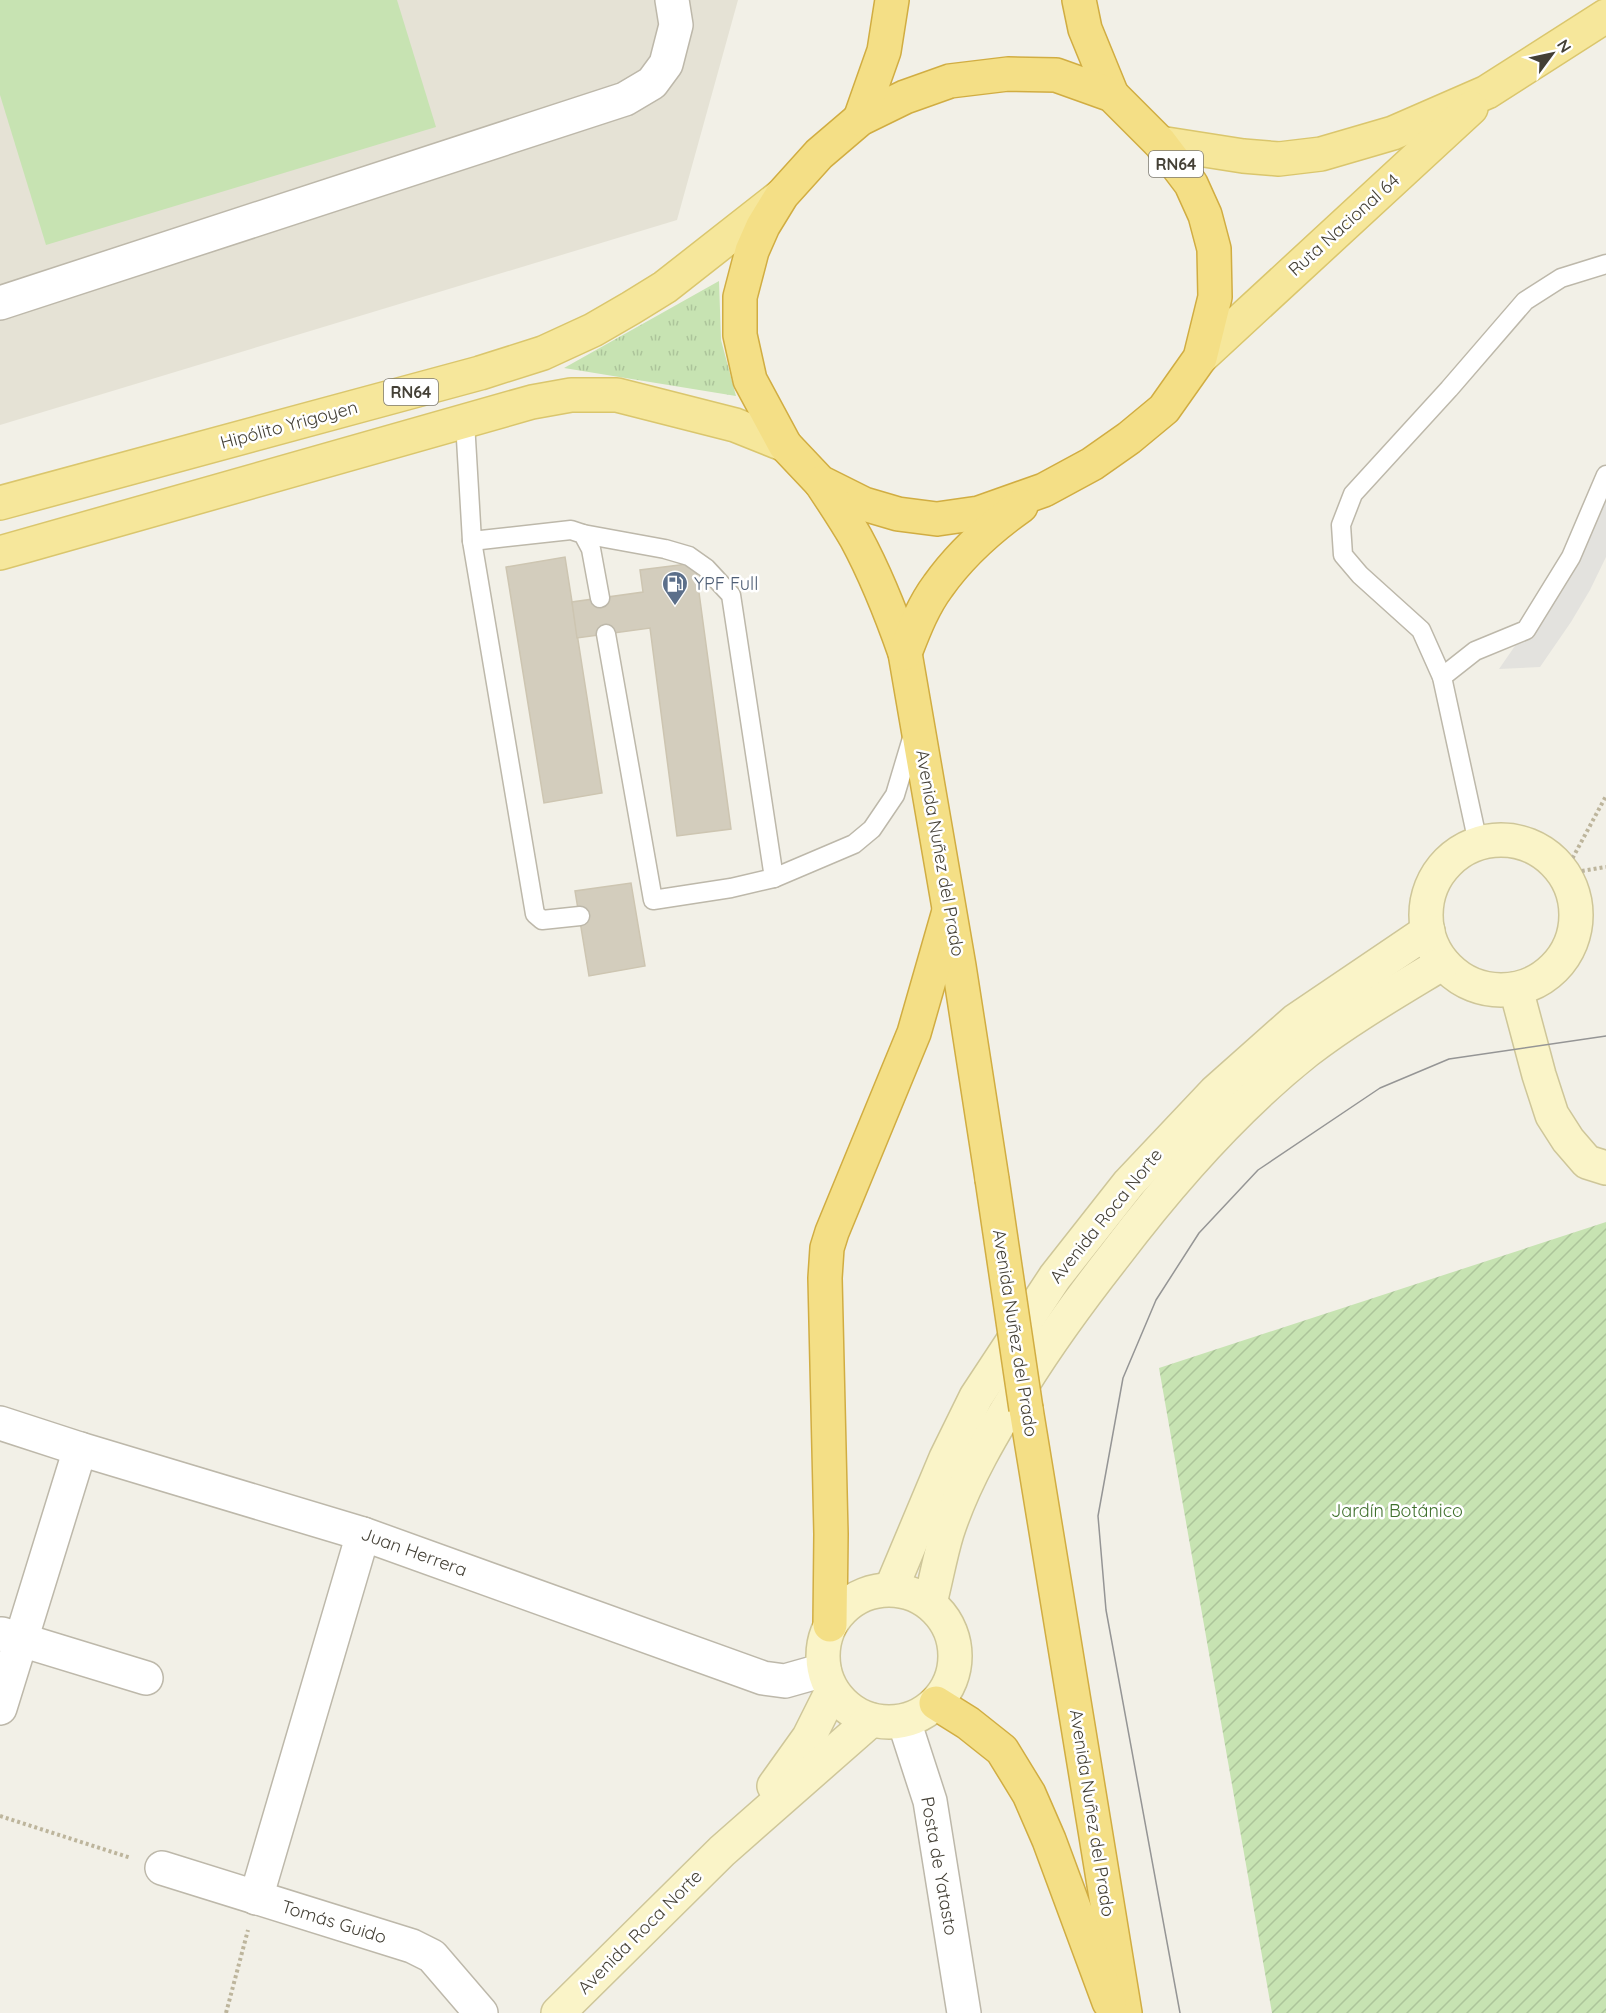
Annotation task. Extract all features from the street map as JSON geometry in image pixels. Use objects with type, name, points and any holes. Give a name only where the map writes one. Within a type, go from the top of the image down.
[{"type":"highway","points":[[860,119],[884,51],[892,0]]},
{"type":"highway","points":[[1079,0],[1085,29],[1112,95]]},
{"type":"highway","name":"RN64","points":[[1008,74],[1056,75],[1112,95],[1160,143],[1191,184],[1205,215],[1214,249],[1215,297],[1200,358],[1164,409],[1092,464],[1044,490],[979,513],[937,519],[898,514],[864,504],[820,482],[786,445],[750,380],[740,335],[740,297],[752,251],[763,226],[782,195],[819,154],[860,119],[905,97],[951,81],[1008,74]]},
{"type":"highway","name":"Avenida Nuñez del Prado","points":[[820,482],[855,537],[871,568],[905,653],[950,911],[1026,1409],[1125,2013]]},
{"type":"highway","points":[[905,653],[920,617],[937,586],[974,545],[1006,517],[1044,490]]},
{"type":"highway","points":[[830,1625],[831,1534],[825,1278],[827,1248],[914,1033],[950,911]]},
{"type":"highway","points":[[936,1703],[968,1723],[1002,1750],[1029,1794],[1049,1840],[1113,2013]]},
{"type":"main road","name":"Ruta Nacional 64","points":[[1160,143],[1243,156],[1279,159],[1321,154],[1393,133],[1487,92],[1606,16]]},
{"type":"main road","name":"Ruta Nacional 64","points":[[1200,358],[1487,92]]},
{"type":"main road","name":"Hipólito Yrigoyen","points":[[0,503],[480,373],[543,352],[593,330],[665,287],[782,195]]},
{"type":"main road","name":"RN64","points":[[0,553],[532,402],[571,395],[616,395],[735,425],[786,445]]},
{"type":"main road","points":[[1502,840],[1526,844],[1547,856],[1564,874],[1574,896],[1575,920],[1570,944],[1557,964],[1539,980],[1516,989],[1496,990],[1477,986],[1458,977],[1443,963],[1428,931],[1426,908],[1431,886],[1442,867],[1458,853],[1478,843],[1502,840]]},
{"type":"main road","name":"Avenida Roca Norte","points":[[891,1589],[946,1458],[976,1397],[1055,1277],[1129,1182],[1215,1092],[1295,1021],[1428,931]]},
{"type":"main road","name":"Avenida Roca Norte","points":[[930,1603],[947,1533],[966,1486],[999,1422],[1045,1348],[1143,1218],[1200,1152],[1262,1090],[1306,1052],[1350,1020],[1443,963]]},
{"type":"main road","points":[[1516,989],[1552,1115],[1568,1140],[1587,1162],[1606,1168]]},
{"type":"main road","points":[[891,1589],[911,1593],[930,1603],[945,1620],[954,1641],[956,1663],[949,1684],[936,1703],[921,1714],[904,1721],[885,1722],[871,1720],[857,1714],[843,1704],[828,1680],[823,1647],[830,1625],[840,1610],[855,1598],[873,1591],[891,1589]]},
{"type":"main road","name":"Avenida Roca Norte","points":[[722,1851],[782,1776],[802,1747],[828,1680]]},
{"type":"main road","name":"Avenida Roca Norte","points":[[558,2013],[722,1851],[871,1720]]},
{"type":"street","points":[[0,303],[625,99],[652,83],[666,64],[676,25],[672,0]]},
{"type":"street","name":"Juan Herrera","points":[[0,1423],[363,1534],[763,1678],[786,1681],[828,1680]]},
{"type":"street","points":[[0,1708],[10,1637],[80,1449]]},
{"type":"street","points":[[256,1898],[363,1534]]},
{"type":"street","points":[[10,1637],[146,1678]]},
{"type":"street","name":"Posta de Yatasto","points":[[904,1721],[930,1801],[964,2013]]},
{"type":"street","name":"Tomás Guido","points":[[162,1869],[412,1946],[432,1956],[481,2013]]},
{"type":"lane","points":[[1573,38],[1606,36]]},
{"type":"lane","points":[[1478,843],[1442,677],[1421,630],[1360,575],[1343,555],[1341,525],[1353,494],[1449,389],[1525,301],[1561,278],[1606,264]]},
{"type":"lane","points":[[465,422],[472,541],[535,914],[542,920],[580,916]]},
{"type":"lane","points":[[1442,677],[1475,651],[1526,630],[1571,556],[1606,476]]},
{"type":"lane","points":[[472,541],[571,530],[665,549],[689,556],[706,568],[731,595],[774,878]]},
{"type":"lane","points":[[583,534],[591,549],[600,598]]},
{"type":"lane","points":[[606,634],[645,902],[731,888],[774,878],[854,844],[872,829],[895,795],[918,719]]},
{"type":"path","points":[[1564,874],[1606,796]]},
{"type":"path","points":[[1564,874],[1606,867]]},
{"type":"path","points":[[0,1816],[162,1869]]},
{"type":"path","points":[[226,2013],[256,1898]]},
{"type":"shaded area","points":[[0,0],[738,0],[677,220],[0,425]]},
{"type":"shaded area","points":[[1606,480],[1606,557],[1590,590],[1540,667],[1499,669],[1526,630]]},
{"type":"green space","points":[[0,0],[397,0],[436,127],[46,245],[0,95]]},
{"type":"green space","points":[[719,281],[721,340],[736,396],[564,368]]},
{"type":"green space","name":"Jardín Botánico","points":[[1606,1222],[1606,2013],[1272,2013],[1159,1368]]},
{"type":"building","points":[[565,557],[602,793],[544,803],[506,567]]},
{"type":"building","points":[[695,563],[731,829],[677,836],[650,628],[577,638],[572,602],[643,592],[640,570]]},
{"type":"building","points":[[631,883],[645,966],[589,976],[575,891]]},
{"type":"tram line","points":[[1180,2013],[1106,1610],[1098,1516],[1123,1378],[1156,1300],[1199,1233],[1258,1170],[1380,1088],[1449,1059],[1606,1036]]},
{"type":"place","name":"YPF Full","points":[[675,607]]}]
